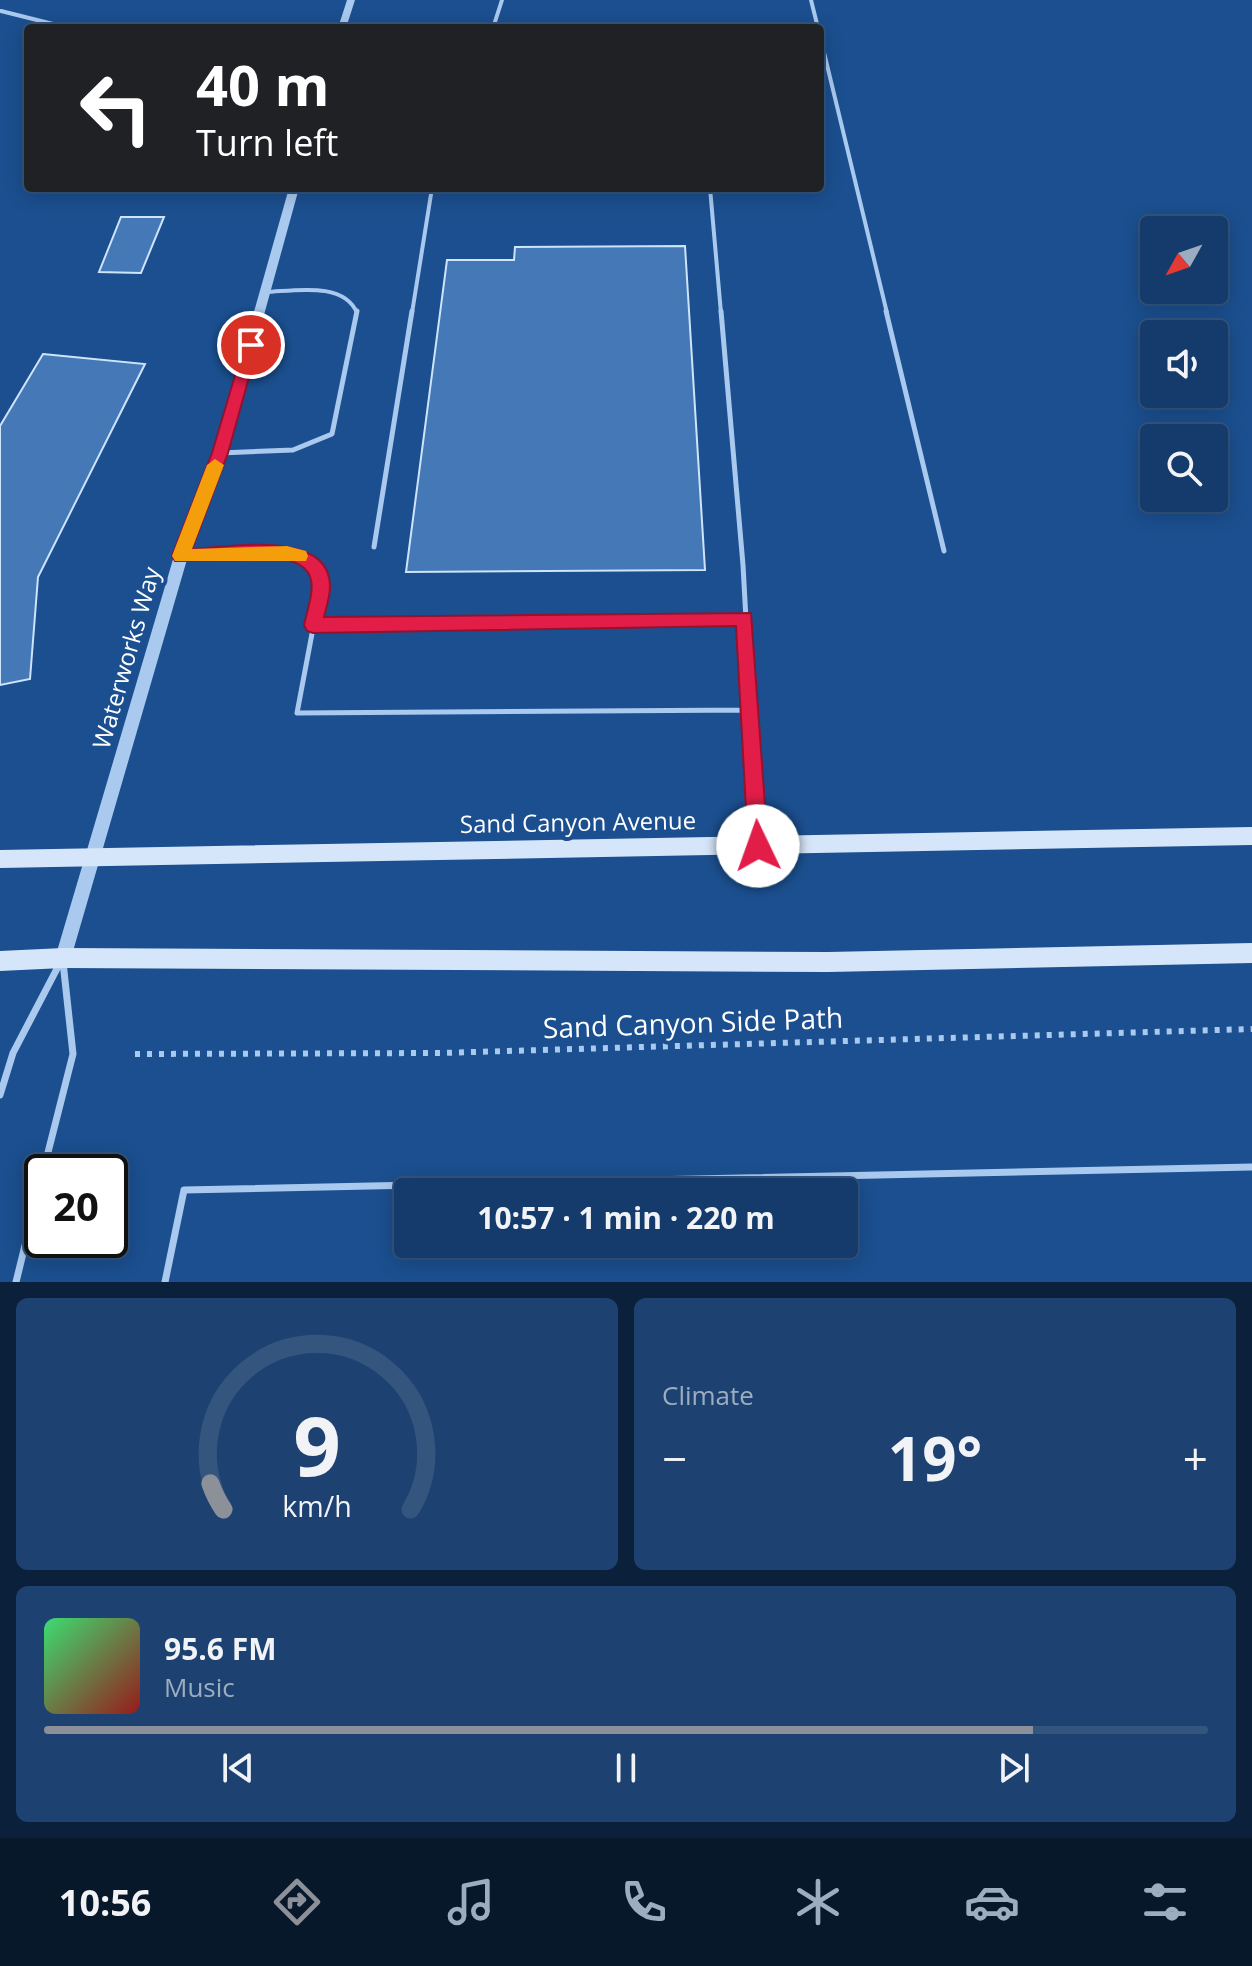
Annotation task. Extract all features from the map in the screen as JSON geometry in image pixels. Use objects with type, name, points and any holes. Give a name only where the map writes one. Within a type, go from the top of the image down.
[{"type":"main road","name":"Sand Canyon Avenue","points":[[0,859],[1252,836]]},
{"type":"main road","points":[[0,961],[63,958],[828,962],[1252,953]]},
{"type":"street","points":[[343,24],[351,0]]},
{"type":"street","name":"Waterworks Way","points":[[63,958],[181,556],[220,453],[293,192]]},
{"type":"lane","points":[[494,24],[502,0]]},
{"type":"lane","points":[[811,0],[817,24]]},
{"type":"lane","points":[[1,11],[53,24]]},
{"type":"lane","points":[[824,53],[944,551]]},
{"type":"lane","points":[[374,547],[431,192]]},
{"type":"lane","points":[[710,192],[743,565],[758,846]]},
{"type":"lane","points":[[220,453],[301,449],[317,445],[332,434],[357,311],[350,299],[336,292],[266,292]]},
{"type":"lane","points":[[181,556],[287,553],[304,557],[316,567],[321,586],[297,713],[750,710]]},
{"type":"lane","points":[[313,625],[744,618]]},
{"type":"lane","points":[[0,1095],[13,1053],[63,958]]},
{"type":"lane","points":[[48,1154],[73,1054],[63,958]]},
{"type":"lane","points":[[165,1282],[184,1190],[1252,1167]]},
{"type":"lane","points":[[16,1282],[24,1250]]},
{"type":"path","name":"Sand Canyon Side Path","points":[[135,1054],[440,1053],[1252,1029]]},
{"type":"building","points":[[121,217],[164,217],[141,273],[99,272]]},
{"type":"building","points":[[685,246],[705,570],[406,572],[447,260],[514,260],[515,247]]},
{"type":"building","points":[[43,354],[145,364],[38,577],[30,679],[0,685],[0,426]]},
{"type":"slow traffic","points":[[215,465],[181,556],[287,553],[299,556]]},
{"type":"route","points":[[251,345],[220,453],[181,556],[287,553],[304,557],[316,567],[321,586],[313,625],[744,618],[758,846]]}]
